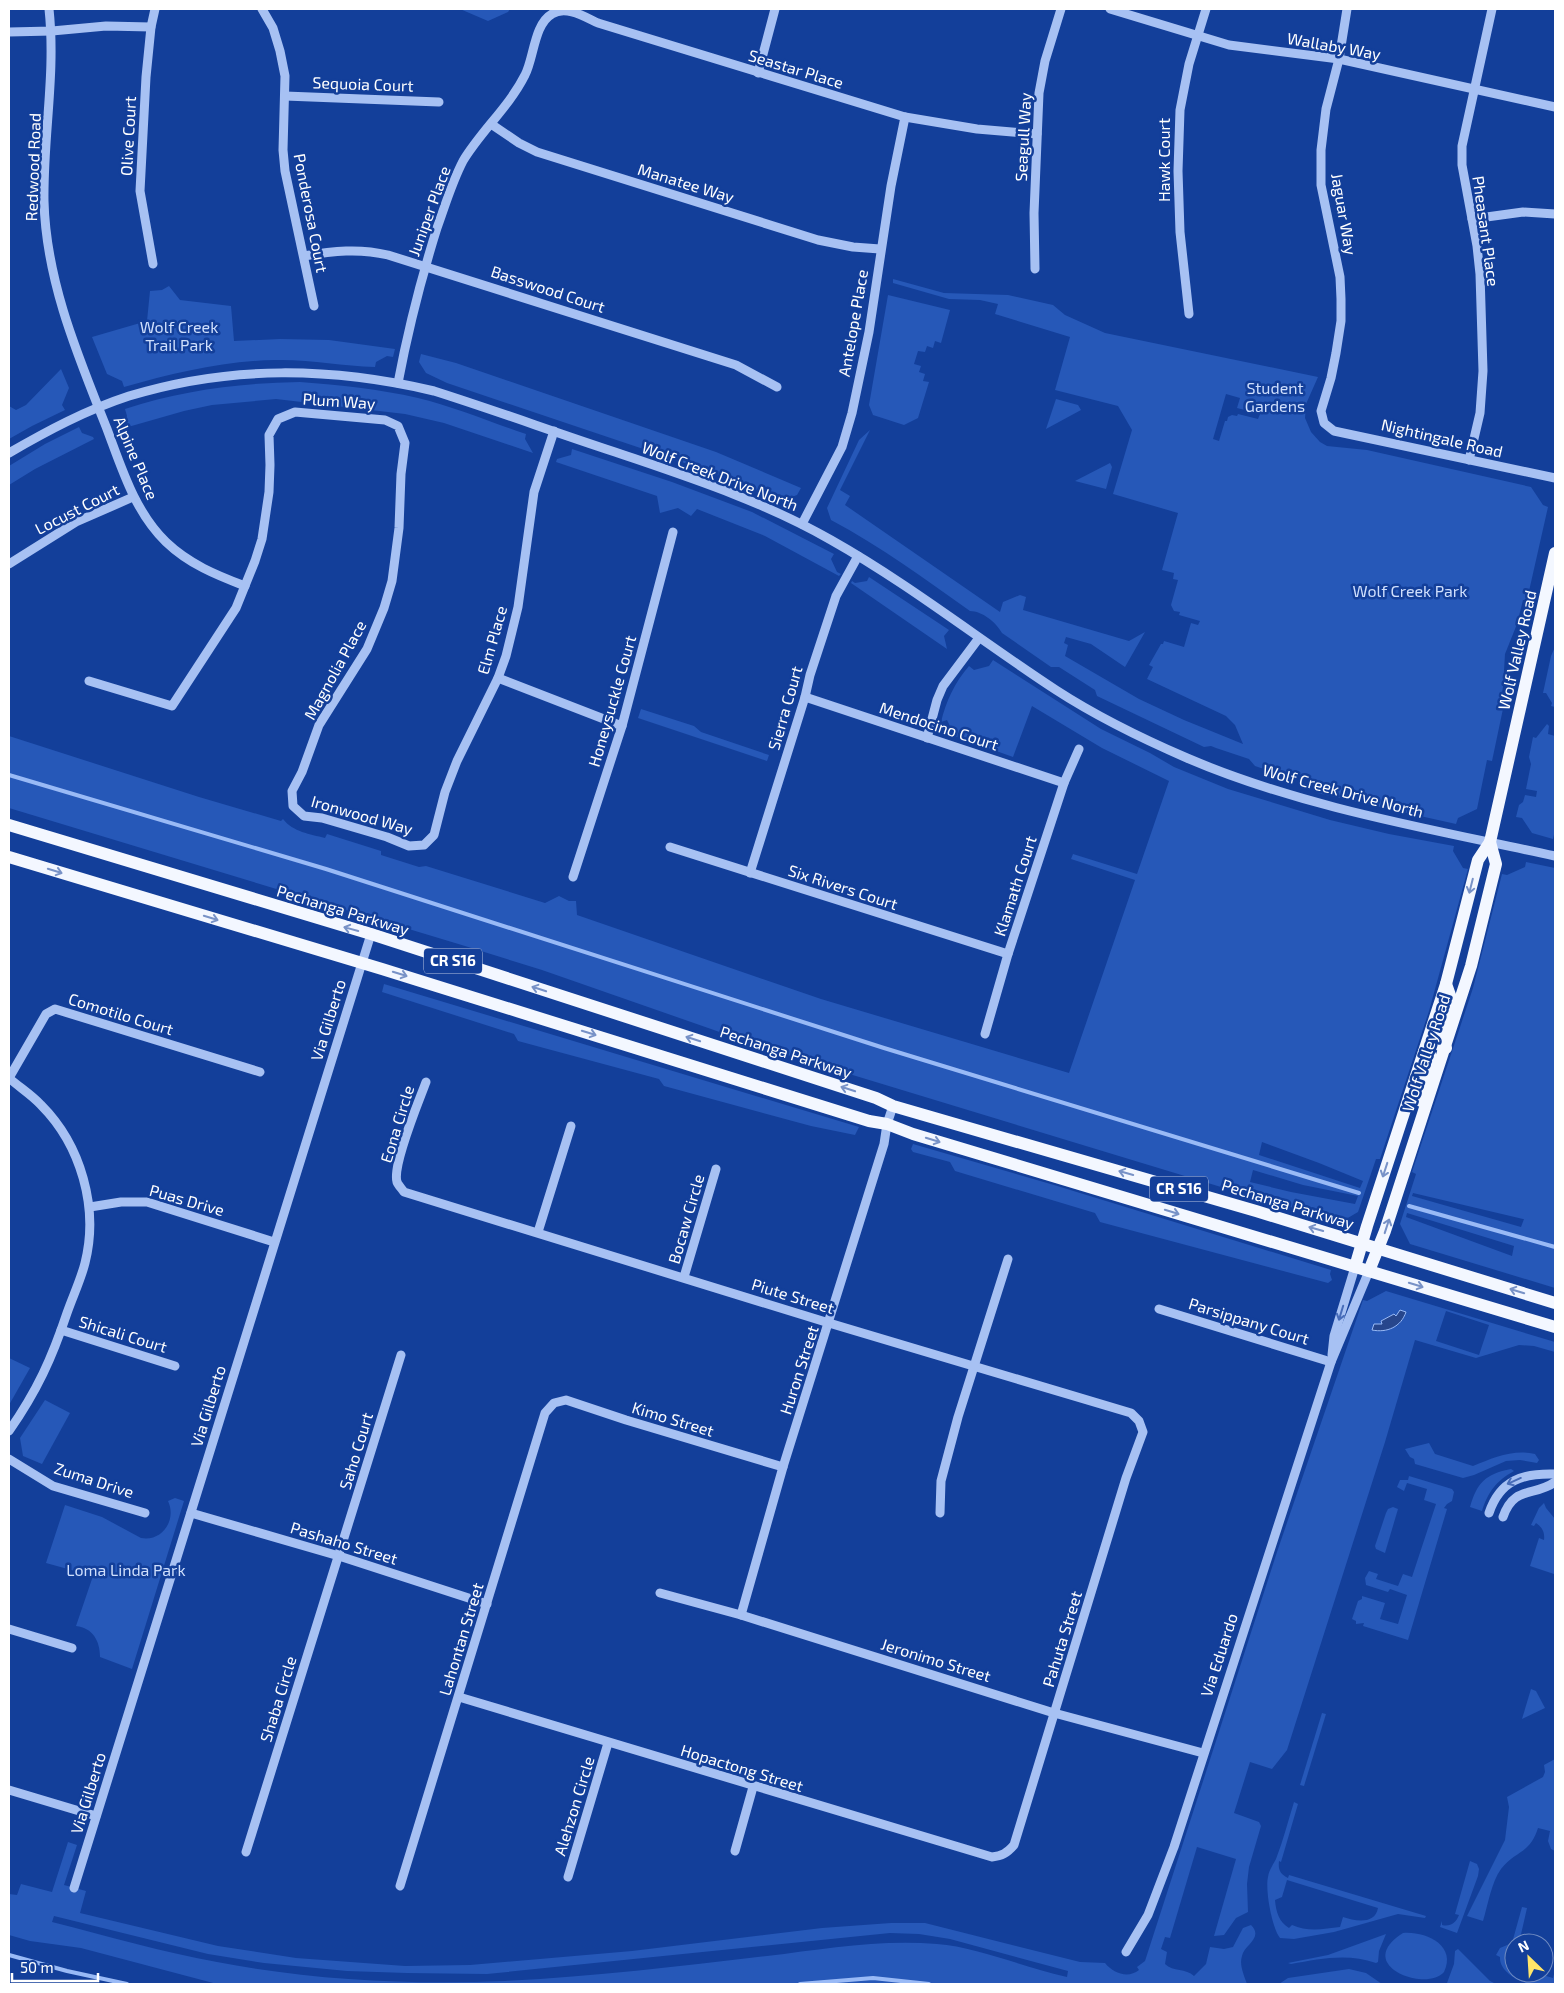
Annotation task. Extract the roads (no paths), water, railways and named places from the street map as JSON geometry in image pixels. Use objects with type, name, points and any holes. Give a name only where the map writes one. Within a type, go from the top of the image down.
[{"type":"main road","name":"Wolf Valley Road","points":[[1355,1267],[1446,984],[1478,860],[1490,842],[1555,553]]},
{"type":"main road","name":"Pechanga Parkway","points":[[9,825],[370,934],[876,1098],[894,1106],[1256,1211],[1555,1303]]},
{"type":"main road","name":"Wolf Valley Road","points":[[1369,1271],[1379,1249],[1446,1048],[1471,966],[1496,864],[1490,842]]},
{"type":"main road","name":"CR S16","points":[[9,858],[361,963],[869,1121],[887,1124],[932,1140],[1555,1327]]},
{"type":"main road","points":[[1446,984],[1451,998],[1439,1039],[1441,1046],[1446,1048]]},
{"type":"main road","points":[[1424,1052],[1430,1055],[1432,1060],[1420,1098],[1424,1114]]},
{"type":"street","name":"Redwood Road","points":[[49,9],[52,31],[51,89],[44,201],[47,239],[54,277],[73,342],[98,408]]},
{"type":"street","name":"Olive Court","points":[[153,264],[140,191],[151,27],[155,9]]},
{"type":"street","name":"Ponderosa Court","points":[[262,9],[273,28],[285,76],[283,150],[285,171],[314,306]]},
{"type":"street","points":[[758,72],[776,9]]},
{"type":"street","name":"Seagull Way","points":[[1035,269],[1039,94],[1045,60],[1061,9]]},
{"type":"street","name":"Wallaby Way","points":[[1110,9],[1229,45],[1339,60],[1555,107]]},
{"type":"street","name":"Hawk Court","points":[[1189,314],[1180,232],[1178,171],[1180,110],[1189,64],[1206,9]]},
{"type":"street","name":"Jaguar Way","points":[[1324,423],[1321,411],[1336,353],[1342,299],[1340,277],[1321,185],[1321,150],[1326,109],[1339,60],[1347,9]]},
{"type":"street","name":"Pheasant Place","points":[[1468,460],[1480,412],[1483,371],[1480,274],[1462,165],[1465,129],[1492,9]]},
{"type":"street","name":"Seastar Place","points":[[552,13],[571,11],[598,23],[905,117],[978,129],[1037,134]]},
{"type":"street","name":"Juniper Place","points":[[398,383],[408,330],[425,266],[443,210],[463,162],[520,86],[528,70],[541,25],[552,13]]},
{"type":"street","points":[[9,32],[52,31],[106,26],[151,27]]},
{"type":"street","name":"Sequoia Court","points":[[285,96],[439,102]]},
{"type":"street","name":"Antelope Place","points":[[802,524],[842,447],[852,413],[869,332],[880,249],[905,117]]},
{"type":"street","name":"Manatee Way","points":[[491,124],[519,144],[538,152],[818,240],[853,247],[880,249]]},
{"type":"street","points":[[1472,219],[1523,212],[1555,214]]},
{"type":"street","name":"Basswood Court","points":[[304,256],[341,250],[357,250],[388,255],[736,365],[777,387]]},
{"type":"street","name":"Wolf Creek Drive North","points":[[9,453],[50,429],[98,408],[160,388],[235,374],[320,372],[398,383],[442,394],[695,479],[802,524],[858,556],[1059,692],[1136,734],[1188,758],[1298,798],[1353,812],[1555,856]]},
{"type":"street","name":"Alpine Place","points":[[98,408],[133,497],[148,521],[166,542],[187,559],[209,572],[245,586]]},
{"type":"street","name":"Plum Way","points":[[245,586],[262,539],[269,492],[269,435],[278,419],[295,412],[385,420],[398,426]]},
{"type":"street","name":"Nightingale Road","points":[[1324,423],[1334,431],[1555,478]]},
{"type":"street","name":"Magnolia Place","points":[[293,806],[292,791],[302,772],[320,726],[366,649],[384,608],[392,581],[400,528],[401,474],[405,443],[398,426]]},
{"type":"street","name":"Elm Place","points":[[424,845],[434,835],[445,792],[457,762],[498,678],[518,607],[534,492],[554,431]]},
{"type":"street","name":"Locust Court","points":[[9,564],[76,522],[133,497]]},
{"type":"street","name":"Honeysuckle Court","points":[[573,877],[622,726],[673,532]]},
{"type":"street","name":"Sierra Court","points":[[750,873],[836,596],[858,556]]},
{"type":"street","points":[[89,681],[172,706],[236,608],[245,586]]},
{"type":"street","points":[[927,738],[937,700],[943,686],[979,638]]},
{"type":"street","points":[[498,678],[622,726]]},
{"type":"street","name":"Mendocino Court","points":[[805,697],[1064,783]]},
{"type":"street","name":"Klamath Court","points":[[985,1034],[1008,954],[1064,783],[1079,749]]},
{"type":"street","name":"Ironwood Way","points":[[293,806],[304,816],[322,818],[387,837],[409,846],[424,845]]},
{"type":"street","name":"Six Rivers Court","points":[[670,847],[1008,954]]},
{"type":"street","name":"Via Gilberto","points":[[74,1888],[370,934]]},
{"type":"street","name":"Comotilo Court","points":[[9,1078],[46,1014],[55,1009],[260,1072]]},
{"type":"street","points":[[9,1078],[41,1105],[67,1138],[80,1171],[90,1207],[85,1262],[61,1330],[45,1372],[25,1408],[9,1431]]},
{"type":"street","name":"Eona Circle","points":[[415,1195],[404,1192],[397,1182],[398,1168],[426,1082]]},
{"type":"street","name":"Huron Street","points":[[741,1614],[783,1467],[829,1323],[884,1144],[887,1124],[894,1106]]},
{"type":"street","points":[[538,1232],[571,1126]]},
{"type":"street","name":"Bocaw Circle","points":[[684,1277],[716,1169]]},
{"type":"street","name":"Piute Street","points":[[415,1195],[829,1323],[1131,1413],[1139,1421],[1143,1432],[1140,1443]]},
{"type":"street","name":"Puas Drive","points":[[90,1207],[121,1202],[147,1202],[274,1242]]},
{"type":"street","points":[[940,1513],[941,1481],[958,1417],[1008,1259]]},
{"type":"street","name":"Via Eduardo","points":[[1331,1362],[1334,1336],[1355,1267]]},
{"type":"street","name":"Via Eduardo","points":[[1126,1952],[1148,1915],[1174,1847],[1331,1362],[1369,1271]]},
{"type":"street","name":"Parsippany Court","points":[[1158,1309],[1331,1362]]},
{"type":"street","name":"Shicali Court","points":[[61,1330],[176,1366]]},
{"type":"street","name":"Saho Court","points":[[339,1556],[401,1354]]},
{"type":"street","name":"Kimo Street","points":[[554,1403],[566,1400],[783,1467]]},
{"type":"street","name":"Lahontan Street","points":[[400,1886],[542,1420],[545,1413],[554,1403]]},
{"type":"street","name":"Pahuta Street","points":[[1014,1845],[1126,1478],[1140,1443]]},
{"type":"street","name":"Zuma Drive","points":[[9,1459],[53,1486],[145,1512]]},
{"type":"street","points":[[1489,1513],[1496,1495],[1508,1484],[1531,1475],[1555,1474]]},
{"type":"street","points":[[1503,1517],[1509,1503],[1517,1496],[1549,1486],[1555,1482]]},
{"type":"street","name":"Pashaho Street","points":[[191,1513],[339,1556],[487,1604]]},
{"type":"street","name":"Shaba Circle","points":[[246,1852],[339,1556]]},
{"type":"street","name":"Jeronimo Street","points":[[660,1592],[741,1614],[1054,1713],[1203,1753]]},
{"type":"street","points":[[9,1629],[72,1648]]},
{"type":"street","name":"Hopactong Street","points":[[459,1697],[992,1857],[1007,1853],[1014,1845]]},
{"type":"street","name":"Alehzon Circle","points":[[568,1877],[608,1743]]},
{"type":"street","points":[[735,1851],[753,1786]]},
{"type":"street","points":[[9,1790],[96,1816]]},
{"type":"waterway","points":[[9,775],[326,869],[884,1048],[1359,1193]]},
{"type":"waterway","points":[[1409,1206],[1555,1247]]},
{"type":"waterway","points":[[9,1955],[67,1971],[127,1984]]},
{"type":"waterway","points":[[800,1984],[873,1978],[929,1984]]},
{"type":"park label","name":"Wolf Creek Trail Park","points":[[179,336]]},
{"type":"park label","name":"Student Gardens","points":[[1275,397]]},
{"type":"park label","name":"Wolf Creek Park","points":[[1410,591]]},
{"type":"park label","name":"Loma Linda Park","points":[[126,1570]]}]
